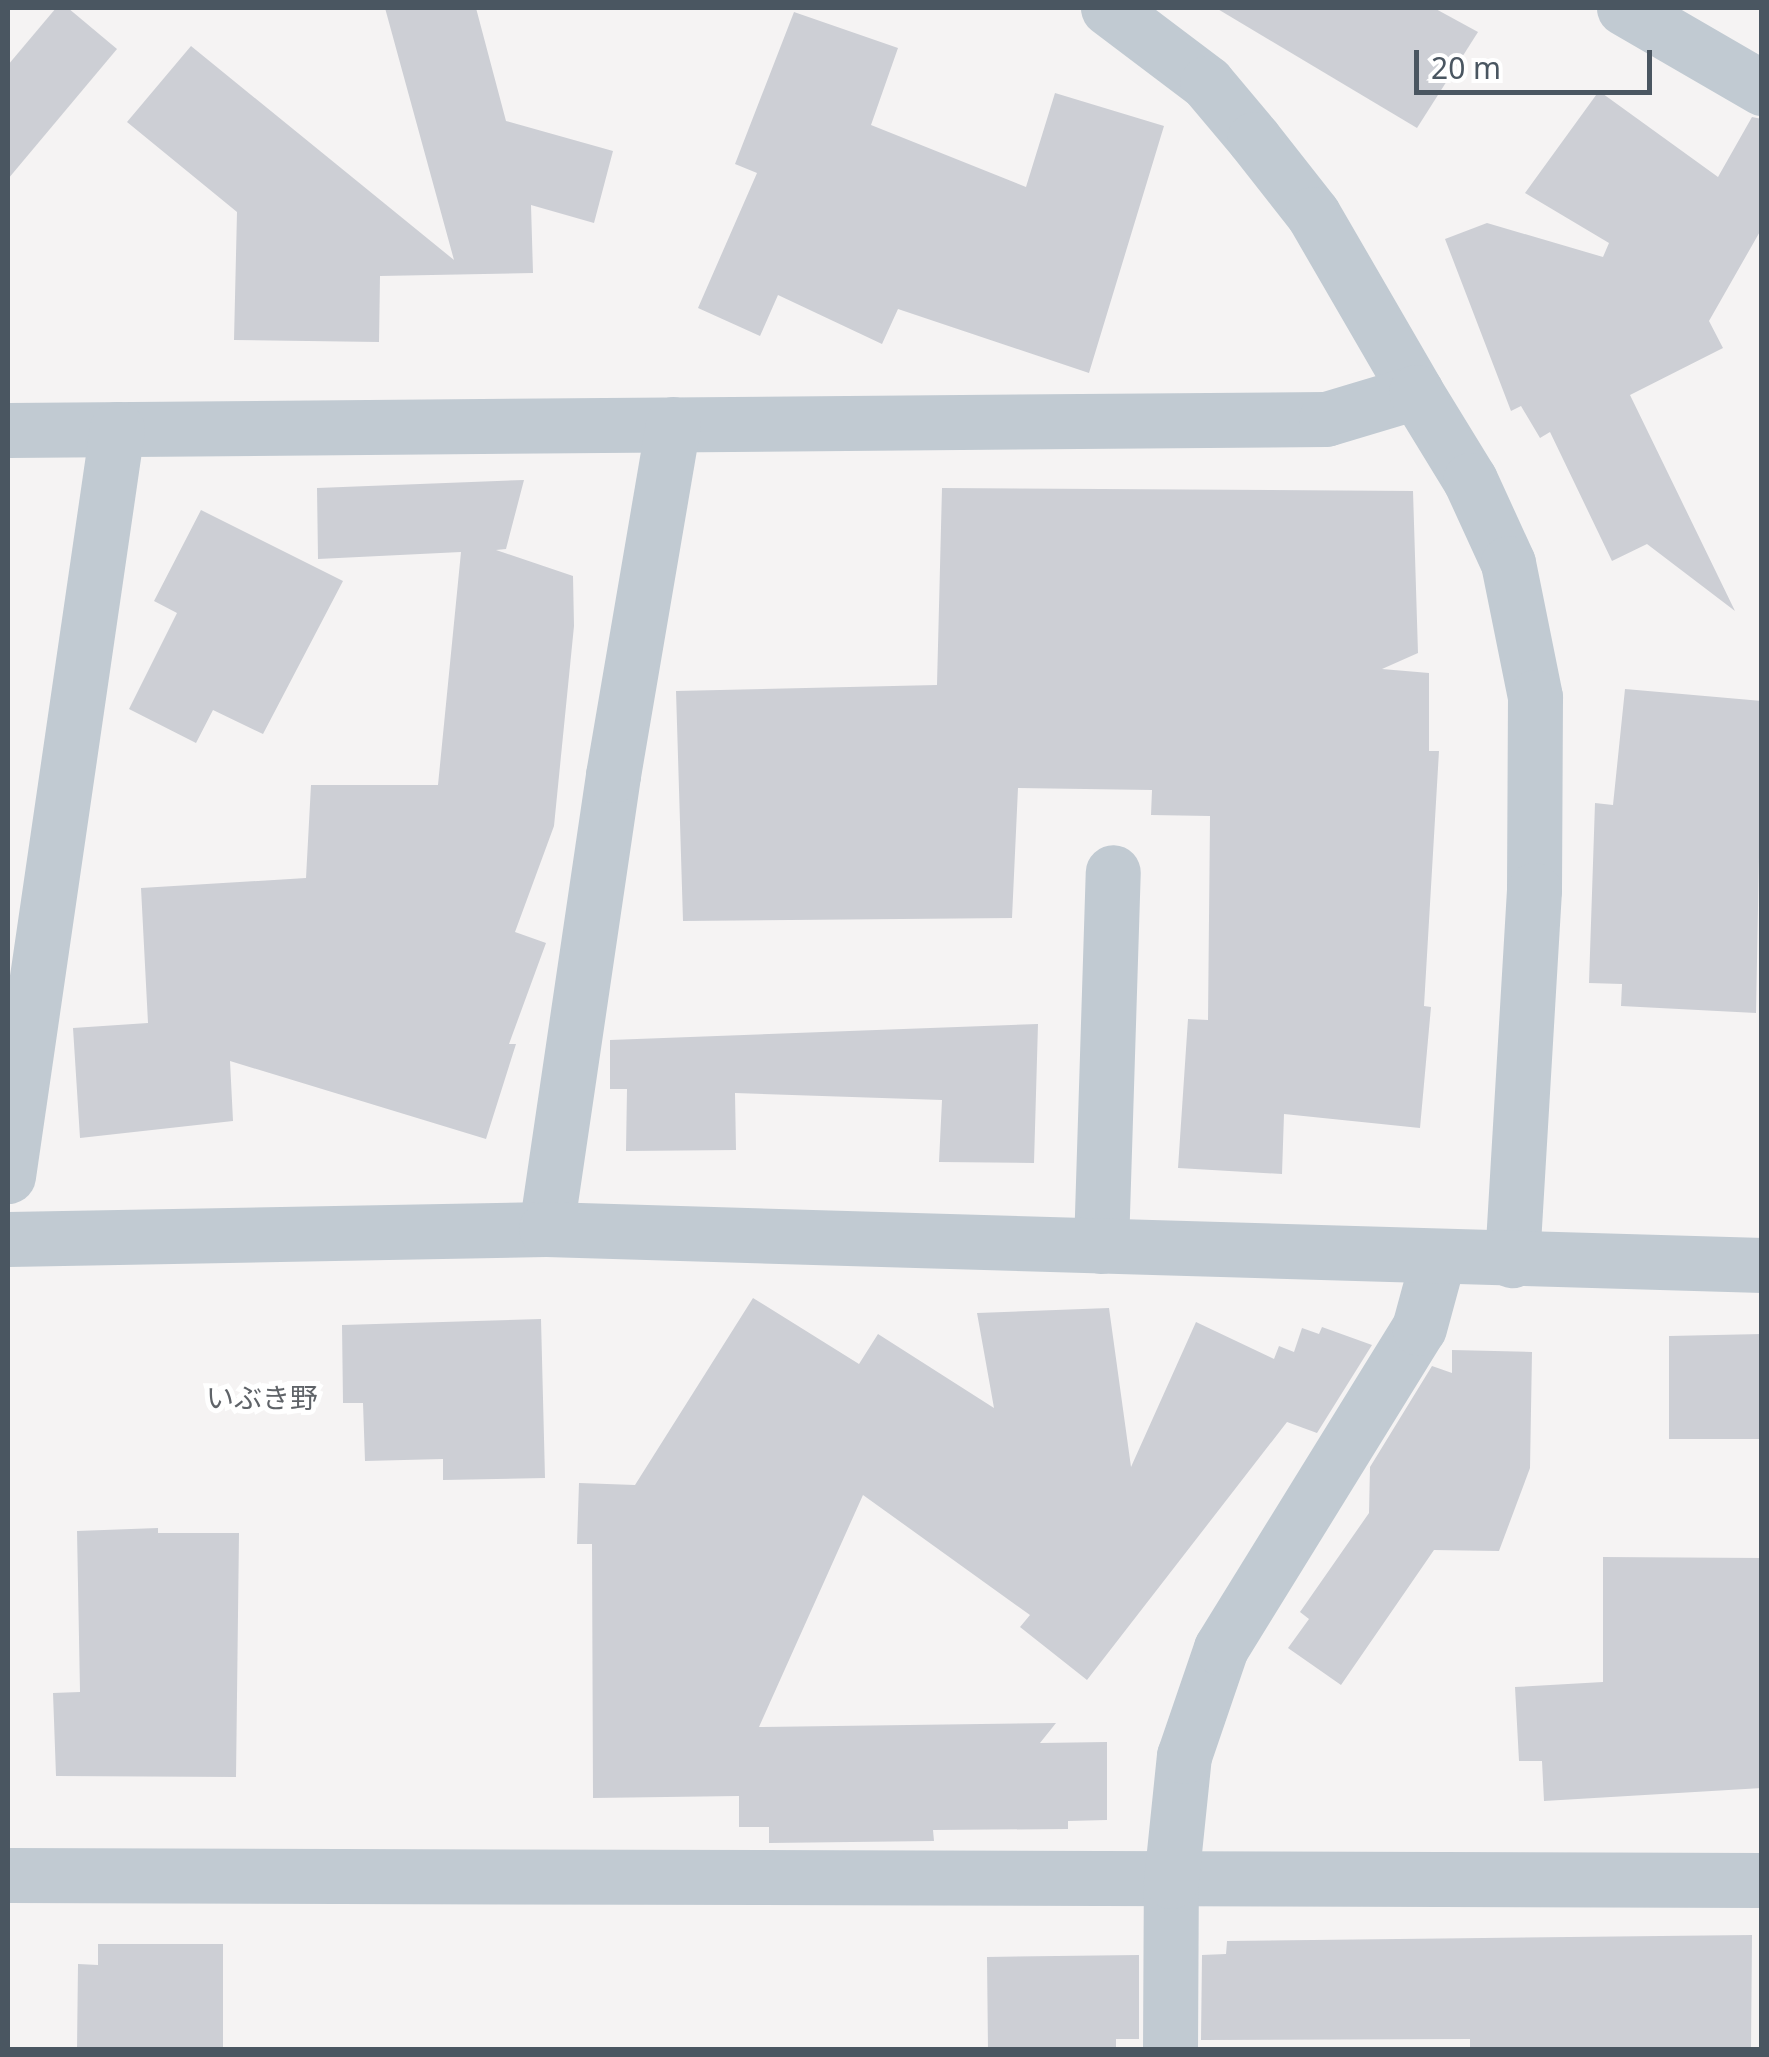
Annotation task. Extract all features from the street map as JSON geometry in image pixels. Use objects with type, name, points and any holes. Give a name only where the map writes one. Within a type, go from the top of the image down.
[{"type":"street","points":[[1108,8],[1207,83],[1312,214],[1470,480],[1508,563],[1535,697],[1534,890],[1512,1260]]},
{"type":"street","points":[[1624,8],[1762,88]]},
{"type":"street","points":[[8,430],[1326,419],[1416,392]]},
{"type":"street","points":[[546,1229],[673,424]]},
{"type":"street","points":[[8,1176],[117,430]]},
{"type":"street","points":[[1101,1246],[1113,872]]},
{"type":"street","points":[[8,1240],[546,1229],[1762,1266]]},
{"type":"street","points":[[1170,2050],[1170,1881],[1184,1756],[1221,1648],[1419,1328],[1438,1258]]},
{"type":"street","points":[[8,1875],[1762,1880]]},
{"type":"building","points":[[56,8],[68,8],[117,49],[8,179],[8,65]]},
{"type":"building","points":[[385,8],[476,8],[506,121],[613,151],[594,223],[531,205],[533,273],[380,276],[379,342],[234,340],[237,212],[127,122],[191,46],[454,260]]},
{"type":"building","points":[[1216,8],[1434,8],[1478,32],[1417,128]]},
{"type":"building","points":[[794,12],[898,48],[871,125],[1026,187],[1055,93],[1164,126],[1089,373],[898,309],[882,344],[778,295],[760,336],[698,308],[757,173],[735,164]]},
{"type":"building","points":[[1599,91],[1718,177],[1752,117],[1762,119],[1762,228],[1709,321],[1723,348],[1630,395],[1735,611],[1647,544],[1612,561],[1550,432],[1540,438],[1521,406],[1511,411],[1445,239],[1487,223],[1603,257],[1609,243],[1525,193]]},
{"type":"building","points":[[524,480],[506,549],[496,550],[573,576],[574,626],[554,826],[515,932],[546,943],[509,1044],[516,1044],[486,1139],[230,1061],[233,1121],[80,1138],[73,1028],[148,1023],[141,888],[306,878],[311,785],[438,785],[461,552],[318,559],[317,488]]},
{"type":"building","points":[[942,488],[1413,491],[1418,653],[1382,669],[1429,673],[1429,751],[1439,751],[1424,1006],[1431,1007],[1420,1128],[1284,1114],[1282,1174],[1178,1168],[1188,1019],[1208,1020],[1210,816],[1151,815],[1152,790],[1018,788],[1012,918],[683,921],[676,691],[937,685]]},
{"type":"building","points":[[201,510],[343,581],[263,734],[213,710],[196,743],[129,709],[177,613],[154,601]]},
{"type":"building","points":[[1625,689],[1762,701],[1756,1013],[1621,1006],[1622,984],[1589,983],[1595,803],[1613,805]]},
{"type":"building","points":[[1038,1024],[1034,1163],[939,1162],[942,1100],[735,1093],[736,1150],[626,1151],[627,1089],[610,1089],[610,1040]]},
{"type":"building","points":[[753,1298],[859,1364],[878,1334],[994,1408],[977,1313],[1109,1308],[1131,1467],[1196,1322],[1274,1359],[1279,1346],[1294,1352],[1302,1328],[1319,1334],[1322,1327],[1372,1345],[1317,1433],[1287,1422],[1087,1680],[1020,1627],[1030,1615],[863,1495],[759,1727],[1056,1723],[1040,1743],[1107,1742],[1107,1820],[1068,1821],[1068,1829],[933,1830],[934,1841],[769,1843],[769,1827],[739,1827],[739,1796],[593,1798],[592,1544],[577,1544],[579,1483],[635,1485]]},
{"type":"building","points":[[541,1319],[545,1478],[443,1480],[443,1459],[365,1461],[363,1403],[343,1403],[342,1325]]},
{"type":"building","points":[[1762,1334],[1762,1439],[1669,1439],[1669,1336]]},
{"type":"building","points":[[1452,1350],[1532,1352],[1530,1468],[1499,1551],[1434,1550],[1341,1685],[1288,1648],[1309,1619],[1300,1612],[1369,1513],[1370,1467],[1432,1366],[1452,1373]]},
{"type":"building","points":[[158,1528],[158,1533],[239,1533],[236,1777],[56,1776],[53,1693],[80,1692],[77,1531]]},
{"type":"building","points":[[1603,1557],[1762,1558],[1762,1788],[1544,1801],[1542,1761],[1519,1761],[1515,1687],[1603,1682]]},
{"type":"building","points":[[1752,1935],[1751,2050],[1470,2050],[1470,2039],[1201,2040],[1202,1955],[1226,1954],[1227,1941]]},
{"type":"building","points":[[98,1944],[223,1944],[223,2050],[77,2050],[78,1964],[98,1965]]},
{"type":"building","points":[[1139,1955],[1139,2039],[1116,2039],[1116,2050],[988,2050],[987,1957]]},
{"type":"district","name":"いぶき野","points":[[262,1397]]}]
